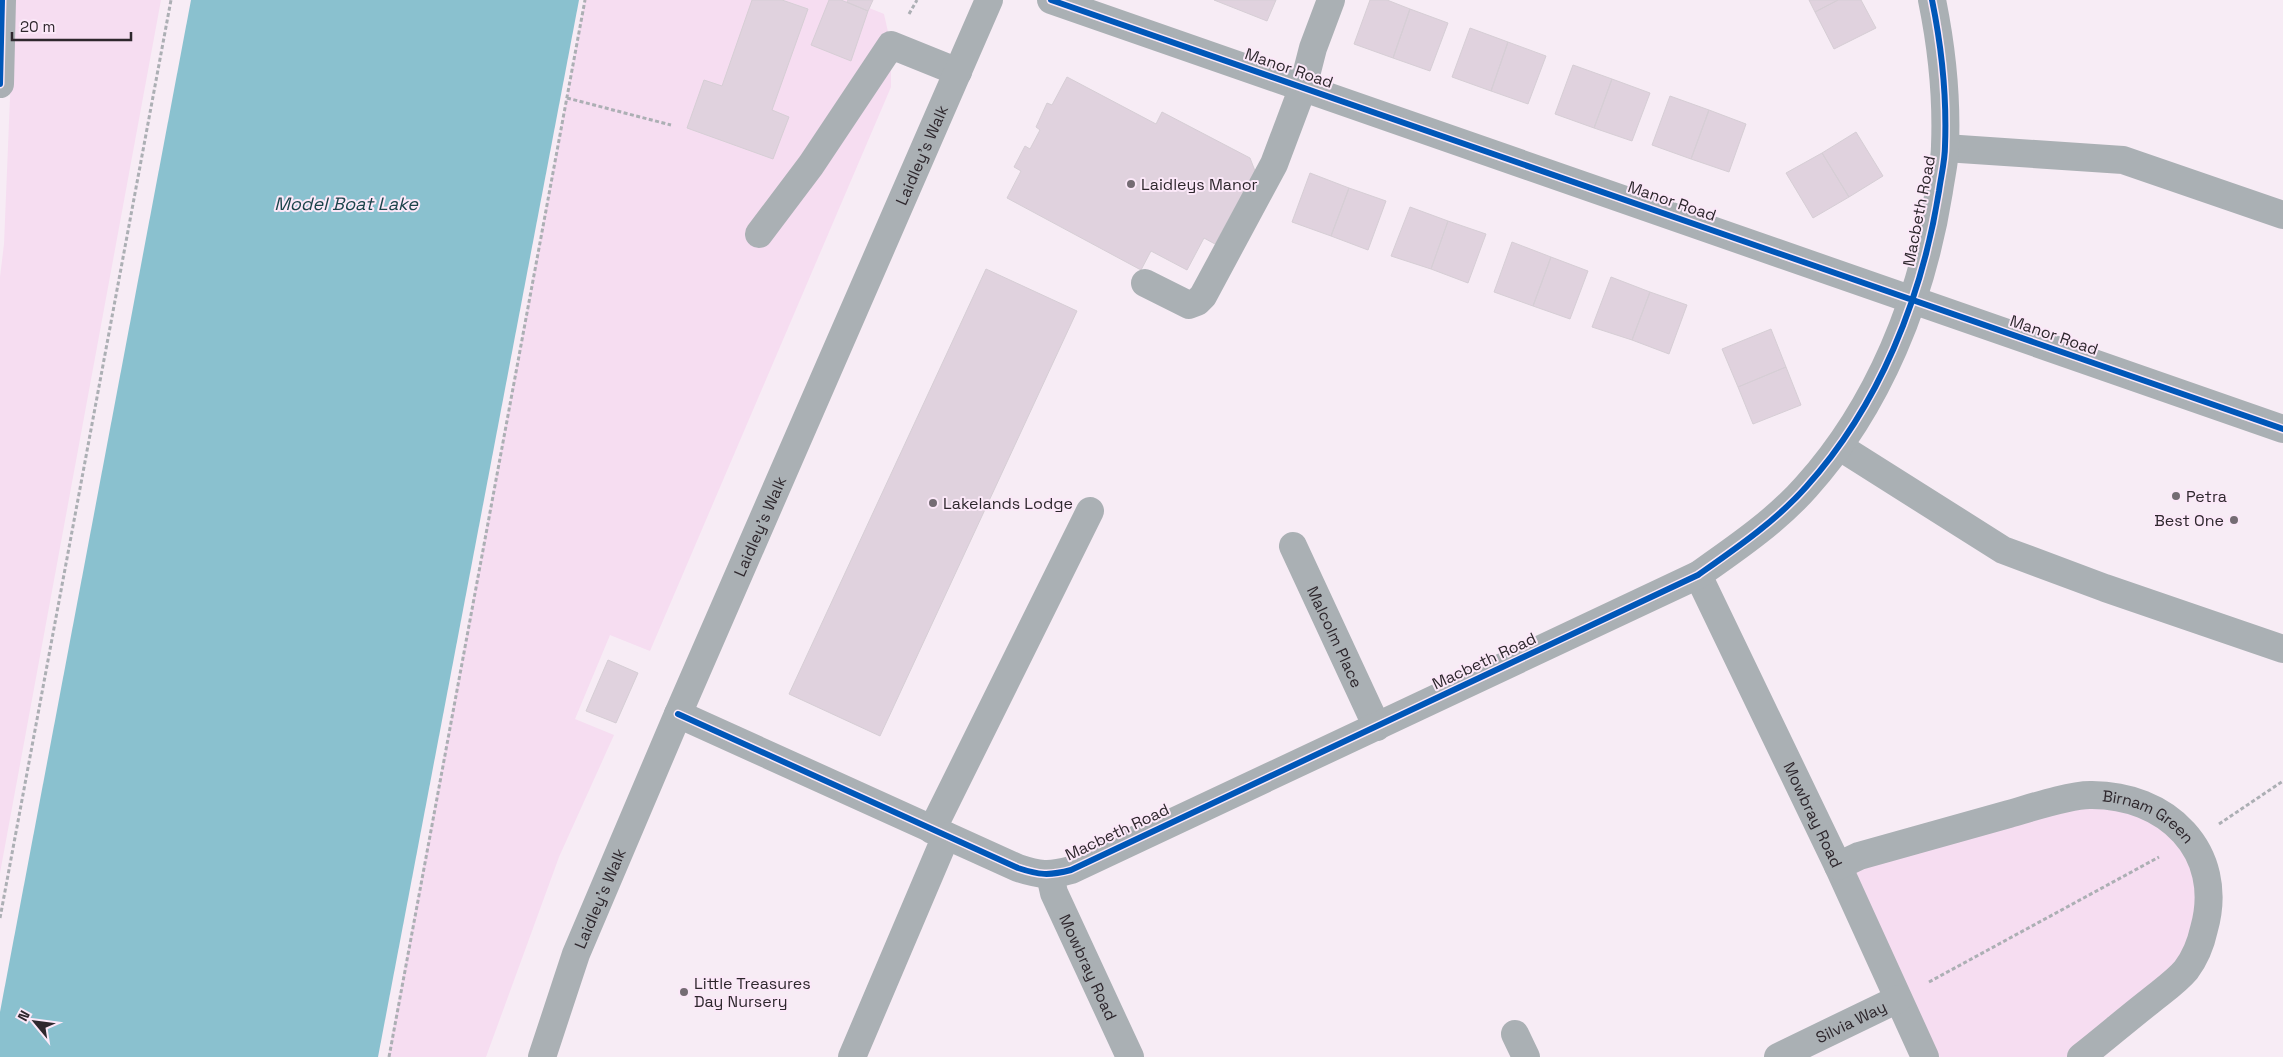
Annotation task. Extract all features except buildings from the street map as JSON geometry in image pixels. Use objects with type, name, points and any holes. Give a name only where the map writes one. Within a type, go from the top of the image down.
[{"type":"street","points":[[0,84],[2,0]]},
{"type":"street","name":"Laidley's Walk","points":[[542,1057],[576,954],[678,714],[989,0]]},
{"type":"street","name":"Manor Road","points":[[1051,0],[2283,429]]},
{"type":"street","points":[[1145,283],[1189,305],[1197,302],[1203,296],[1274,164],[1303,87],[1313,48],[1331,0]]},
{"type":"street","name":"Macbeth Road","points":[[678,714],[1018,868],[1032,873],[1050,875],[1071,870],[1698,575],[1771,520],[1805,488],[1840,447],[1880,378],[1912,300],[1934,224],[1945,148],[1946,88],[1942,46],[1932,0]]},
{"type":"street","points":[[759,234],[811,164],[891,45],[958,72]]},
{"type":"street","points":[[1945,148],[2123,160],[2283,215]]},
{"type":"street","points":[[1840,447],[2003,550],[2105,588],[2283,649]]},
{"type":"street","points":[[852,1057],[939,833],[1090,511]]},
{"type":"street","name":"Malcolm Place","points":[[1293,546],[1377,727]]},
{"type":"street","name":"Mowbray Road","points":[[1698,575],[1838,866],[1925,1057]]},
{"type":"street","name":"Birnam Green","points":[[1838,866],[1859,856],[2036,807],[2088,795],[2115,796],[2143,804],[2170,818],[2190,840],[2203,859],[2209,883],[2209,913],[2200,945],[2185,970],[2081,1057]]},
{"type":"street","name":"Mowbray Road","points":[[1050,875],[1054,893],[1130,1057]]},
{"type":"street","name":"Silvia Way","points":[[1778,1057],[1898,999]]},
{"type":"path","points":[[0,918],[171,0]]},
{"type":"path","points":[[388,1057],[585,0]]},
{"type":"path","points":[[567,98],[671,125]]},
{"type":"path","points":[[1898,999],[2224,821],[2283,781]]},
{"type":"shaded area","points":[[14,0],[161,0],[0,873],[0,277],[4,244]]},
{"type":"shaded area","points":[[585,0],[849,0],[884,14],[891,45],[891,87],[650,651],[610,635],[575,719],[614,735],[559,857],[486,1057],[388,1057]]},
{"type":"shaded area","points":[[2088,795],[2190,840],[2200,945],[2081,1057],[1925,1057],[1838,866]]},
{"type":"water","name":"Model Boat Lake","points":[[191,0],[579,0],[378,1057],[0,1057],[0,1012]]},
{"type":"cycle path","points":[[0,84],[2,0]]},
{"type":"cycle path","points":[[1051,0],[2283,429]]},
{"type":"cycle path","points":[[678,714],[1018,868],[1050,874],[1071,870],[1698,575],[1741,545],[1782,511],[1806,487],[1855,422],[1876,386],[1894,349],[1921,271],[1931,231],[1944,157],[1945,109],[1943,73],[1939,36],[1932,0]]},
{"type":"place","name":"Laidleys Manor","points":[[1131,184]]},
{"type":"place","name":"Petra","points":[[2176,496]]},
{"type":"place","name":"Lakelands Lodge","points":[[933,503]]},
{"type":"place","name":"Best One","points":[[2234,520]]},
{"type":"place","name":"Little Treasures Day Nursery","points":[[684,992]]}]
